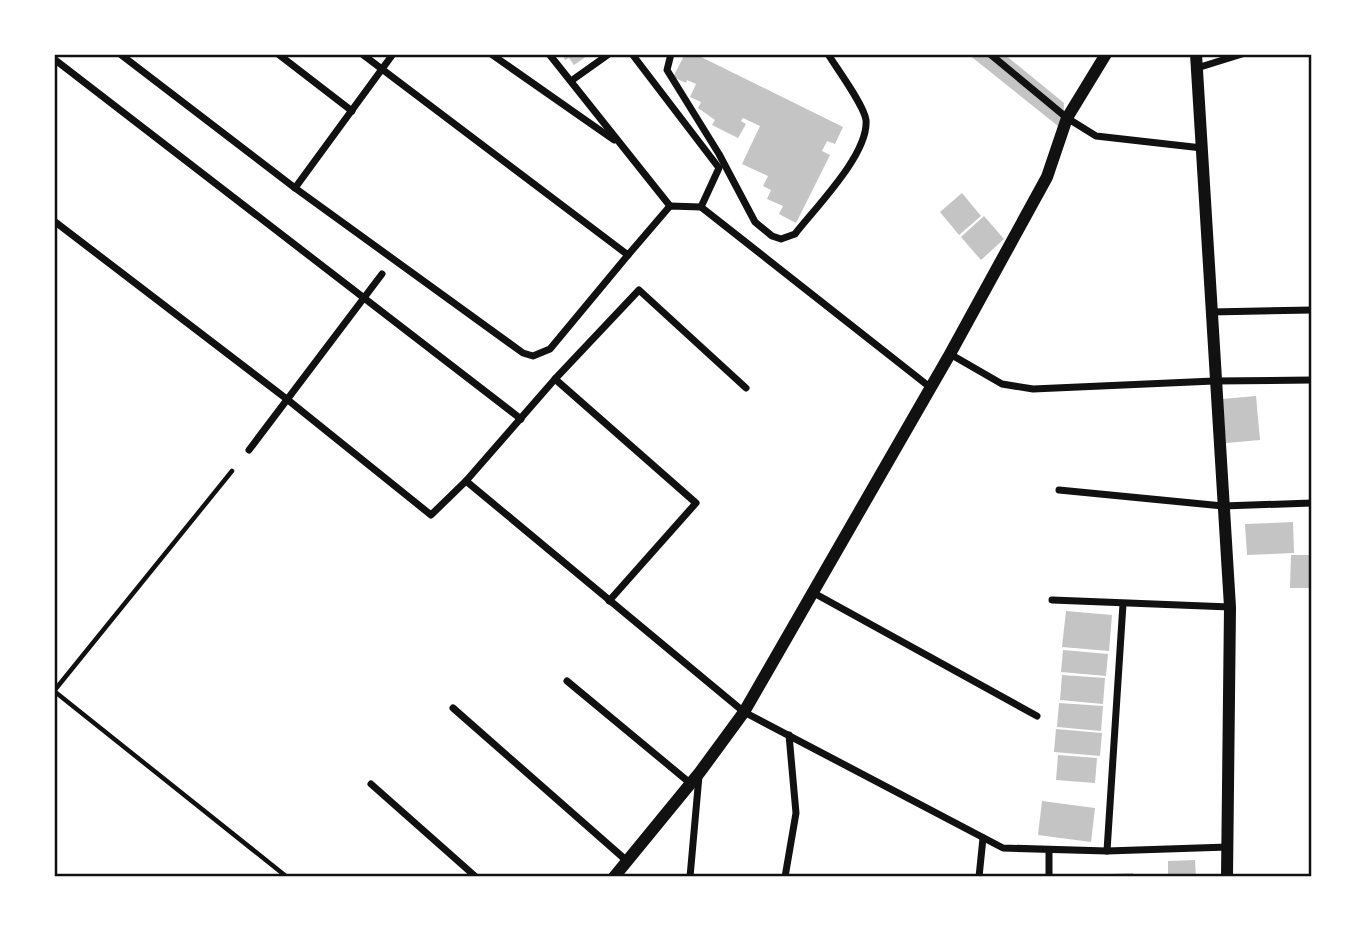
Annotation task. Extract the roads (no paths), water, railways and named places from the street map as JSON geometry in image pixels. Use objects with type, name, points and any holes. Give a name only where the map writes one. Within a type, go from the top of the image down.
[{"type":"street","points":[[120,54],[295,188],[523,353],[533,356],[550,349],[670,206]]},
{"type":"street","points":[[278,54],[352,111]]},
{"type":"street","points":[[362,54],[628,255]]},
{"type":"street","points":[[295,188],[394,54]]},
{"type":"street","points":[[491,54],[622,146]]},
{"type":"street","points":[[549,54],[670,206],[702,207],[931,388]]},
{"type":"street","points":[[571,81],[609,54]]},
{"type":"street","points":[[632,54],[719,167],[702,207]]},
{"type":"street","points":[[671,54],[667,70],[719,154],[755,222],[780,239],[794,234],[855,158],[864,141],[866,119],[828,54]]},
{"type":"street","points":[[990,54],[1067,118],[1096,136],[1202,148]]},
{"type":"street","points":[[614,877],[691,783],[744,712],[950,354],[1047,177],[1067,118],[1106,54]]},
{"type":"street","points":[[1227,877],[1230,607],[1196,61],[1242,54]]},
{"type":"street","points":[[54,59],[521,419]]},
{"type":"street","points":[[54,221],[288,400],[431,515],[466,481],[555,379],[639,290],[746,388]]},
{"type":"street","points":[[249,450],[382,274]]},
{"type":"street","points":[[1210,312],[1312,310]]},
{"type":"street","points":[[950,354],[982,375],[1016,388],[1312,380]]},
{"type":"street","points":[[555,379],[696,503],[609,601]]},
{"type":"street","points":[[466,481],[744,712],[1003,848],[1107,851],[1228,847]]},
{"type":"street","points":[[1059,490],[1223,506],[1312,503]]},
{"type":"street","points":[[812,592],[1037,716]]},
{"type":"street","points":[[1052,600],[1230,607]]},
{"type":"street","points":[[1107,851],[1123,604]]},
{"type":"street","points":[[566,681],[691,783]]},
{"type":"street","points":[[453,708],[627,861]]},
{"type":"street","points":[[785,877],[796,813],[789,736]]},
{"type":"street","points":[[690,877],[699,772]]},
{"type":"street","points":[[370,784],[477,877]]},
{"type":"street","points":[[979,877],[983,838]]},
{"type":"street","points":[[1049,850],[1049,877]]}]
